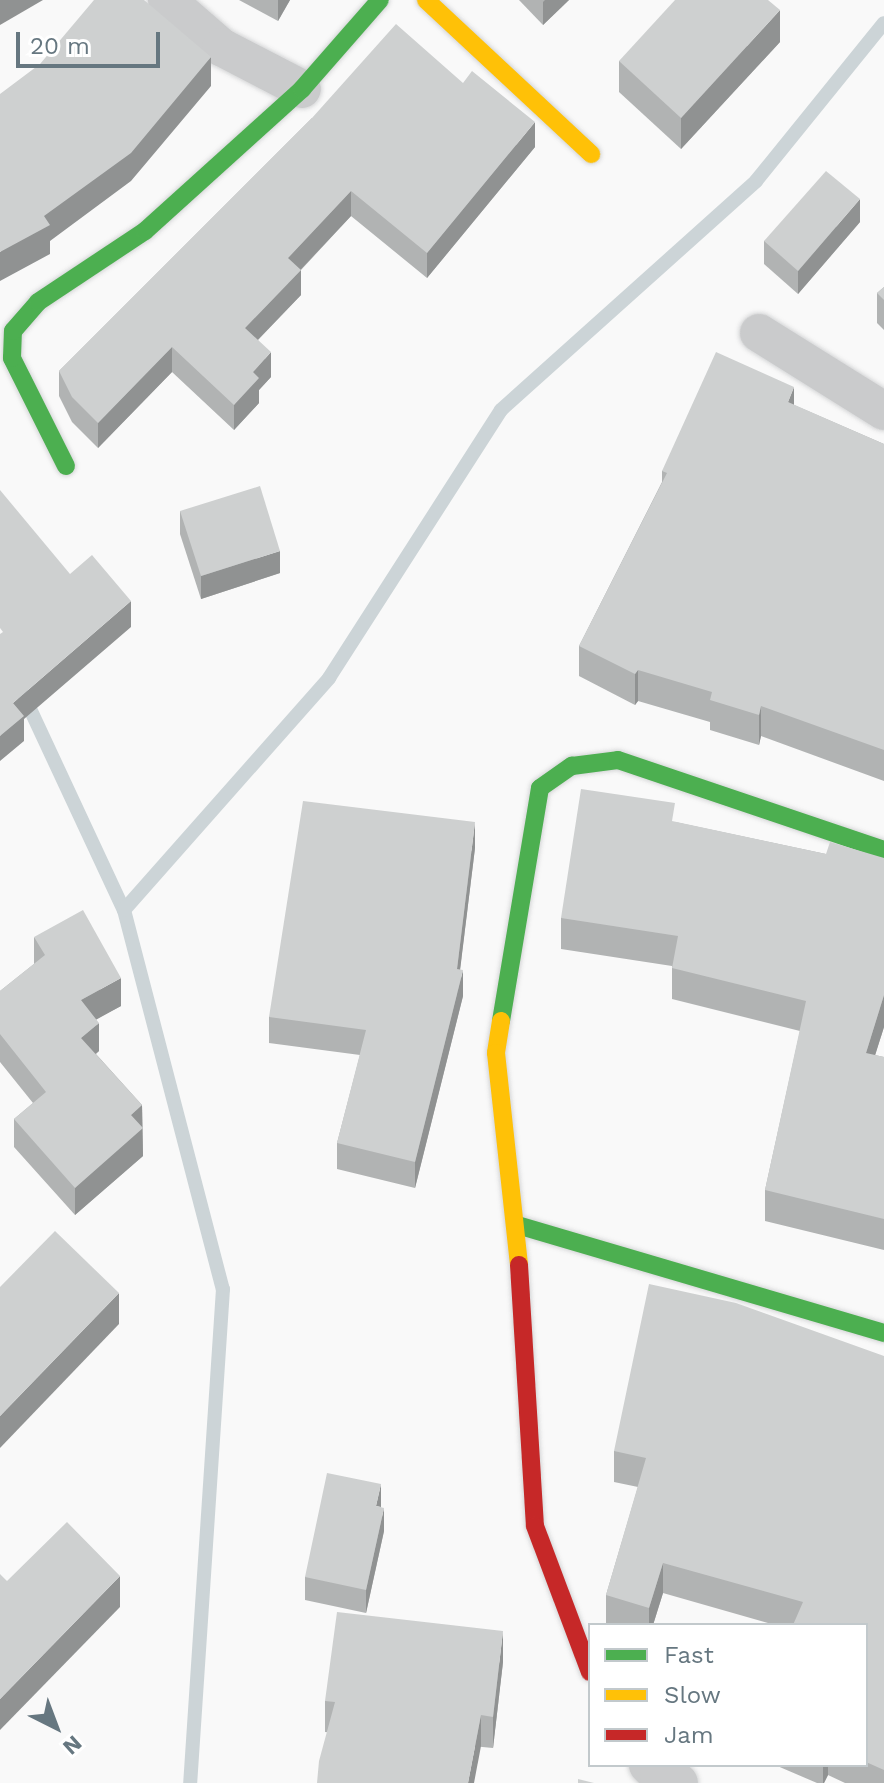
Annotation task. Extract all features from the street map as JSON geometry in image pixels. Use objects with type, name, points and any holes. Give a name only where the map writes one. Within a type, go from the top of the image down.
[{"type":"street","points":[[167,0],[221,47],[302,89]]},
{"type":"street","points":[[66,466],[12,358],[13,331],[38,302],[145,231],[302,89],[380,0]]},
{"type":"street","points":[[426,0],[591,154]]},
{"type":"street","points":[[759,333],[884,411]]},
{"type":"street","points":[[588,1667],[535,1526],[517,1225],[496,1053],[540,788],[572,766],[618,760],[884,850]]},
{"type":"street","points":[[517,1225],[884,1333]]},
{"type":"street","points":[[651,1767],[679,1783]]},
{"type":"building","points":[[94,0],[144,0],[211,57],[131,153],[44,216],[50,225],[0,252],[0,94],[40,64]]},
{"type":"building","points":[[675,0],[768,0],[780,10],[681,118],[619,61]]},
{"type":"building","points":[[396,24],[463,83],[472,71],[535,122],[427,253],[351,191],[288,258],[301,270],[245,328],[271,352],[253,372],[259,378],[234,405],[172,347],[98,423],[72,397],[59,371],[312,118]]},
{"type":"building","points":[[826,171],[860,199],[798,271],[764,241]]},
{"type":"building","points":[[884,287],[884,300],[877,293]]},
{"type":"building","points":[[716,352],[794,387],[788,402],[884,444],[884,750],[761,706],[759,715],[710,700],[712,692],[638,670],[635,674],[579,646],[667,473],[662,471]]},
{"type":"building","points":[[260,486],[280,551],[201,576],[180,511]]},
{"type":"building","points":[[0,490],[70,574],[92,555],[131,601],[13,703],[24,716],[0,736],[0,634],[3,632],[0,628]]},
{"type":"building","points":[[581,789],[675,803],[672,821],[826,854],[830,842],[884,858],[884,995],[866,1053],[884,1057],[884,1219],[765,1190],[806,1001],[672,968],[678,936],[561,918]]},
{"type":"building","points":[[303,801],[475,822],[457,969],[463,970],[415,1162],[337,1143],[366,1030],[269,1017]]},
{"type":"building","points":[[83,910],[121,978],[81,1000],[99,1023],[81,1038],[142,1105],[131,1115],[143,1128],[75,1188],[14,1119],[46,1092],[0,1034],[0,991],[45,955],[34,937]]},
{"type":"building","points":[[55,1231],[119,1293],[0,1416],[0,1287]]},
{"type":"building","points":[[649,1284],[736,1303],[884,1356],[884,1770],[868,1763],[868,1623],[794,1623],[803,1602],[663,1563],[649,1608],[606,1595],[646,1458],[614,1451]]},
{"type":"building","points":[[327,1473],[381,1484],[376,1506],[384,1508],[366,1590],[305,1577]]},
{"type":"building","points":[[67,1522],[120,1576],[0,1699],[0,1574],[7,1581]]},
{"type":"building","points":[[337,1612],[503,1631],[493,1717],[481,1715],[468,1783],[317,1783],[319,1761],[335,1702],[325,1701]]},
{"type":"waterway","points":[[124,910],[329,678],[501,410],[756,181],[884,23]]},
{"type":"waterway","points":[[24,696],[124,910],[223,1289],[190,1783]]},
{"type":"traffic: fast","points":[[66,466],[12,358],[13,331],[38,302],[145,231],[302,89],[380,0]]},
{"type":"traffic: fast","points":[[501,1021],[540,788],[572,766],[618,760],[884,850]]},
{"type":"traffic: fast","points":[[517,1225],[884,1333]]},
{"type":"traffic: slow","points":[[426,0],[591,154]]},
{"type":"traffic: slow","points":[[501,1021],[496,1053],[519,1265]]},
{"type":"traffic: jam","points":[[519,1265],[535,1526],[588,1667]]}]
